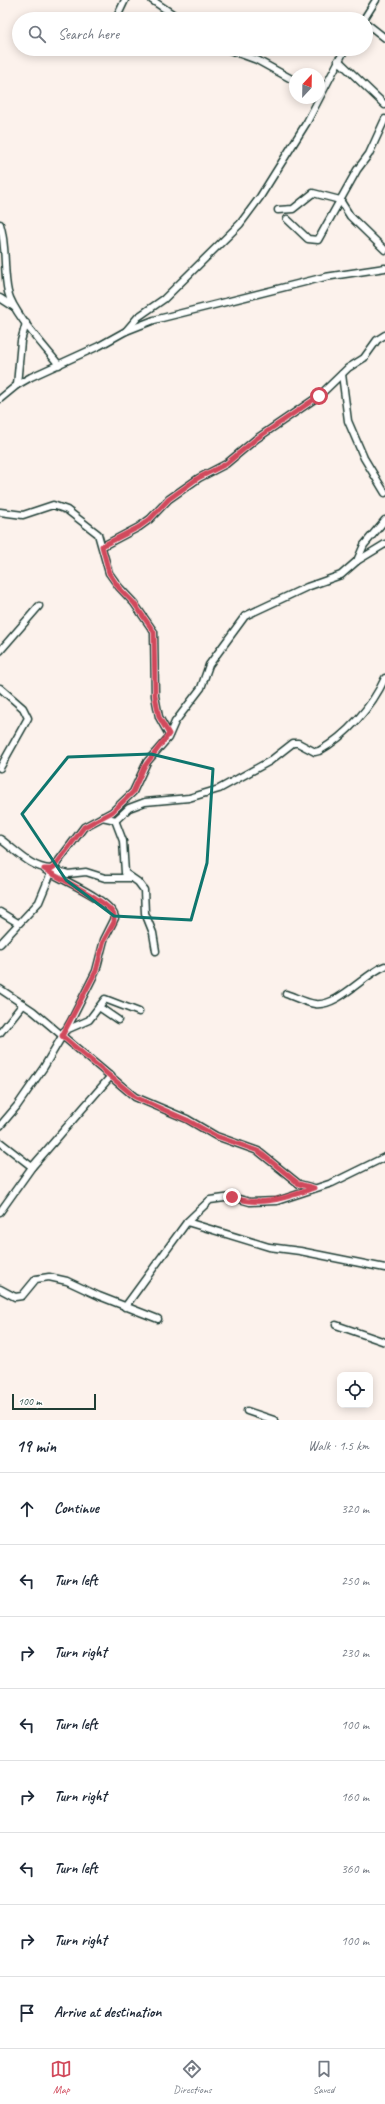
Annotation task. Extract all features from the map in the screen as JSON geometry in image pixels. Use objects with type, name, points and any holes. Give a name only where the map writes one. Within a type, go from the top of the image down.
[{"type":"street","points":[[119,12],[125,0]]},
{"type":"street","points":[[152,0],[170,12]]},
{"type":"street","points":[[368,12],[376,0]]},
{"type":"street","points":[[373,28],[385,38]]},
{"type":"street","points":[[246,56],[257,60],[289,78]]},
{"type":"street","points":[[325,85],[341,56]]},
{"type":"street","points":[[338,60],[385,105]]},
{"type":"street","points":[[126,331],[138,317],[160,302],[240,224],[284,161],[307,122],[315,104]]},
{"type":"street","points":[[288,219],[308,239],[318,240],[357,170],[369,154],[385,118]]},
{"type":"street","points":[[278,210],[293,209],[313,193],[340,200],[350,216],[385,250]]},
{"type":"street","points":[[0,224],[4,240],[8,292],[26,323],[59,365]]},
{"type":"street","points":[[0,399],[18,385],[126,331],[154,320],[325,277],[385,268]]},
{"type":"street","points":[[0,298],[16,308]]},
{"type":"street","points":[[18,385],[21,341],[26,323]]},
{"type":"street","points":[[102,546],[139,527],[150,519],[169,499],[198,478],[226,464],[256,439],[319,396],[342,374],[364,358],[377,340],[385,335]]},
{"type":"street","points":[[342,374],[348,421],[364,458],[385,494]]},
{"type":"street","points":[[0,512],[23,515],[42,507],[53,505],[60,507],[93,528],[98,534],[109,573],[119,588],[134,603],[154,632],[155,696],[159,717],[169,734]]},
{"type":"street","points":[[356,561],[364,545],[385,520]]},
{"type":"street","points":[[0,944],[39,902],[49,870],[84,827],[112,812],[133,792],[144,767],[201,688],[209,665],[245,616],[307,587],[341,575],[356,561],[385,544]]},
{"type":"street","points":[[0,651],[39,606]]},
{"type":"street","points":[[114,820],[134,805],[152,801],[194,797],[219,789],[270,761],[293,743],[298,743],[315,752],[319,751],[339,737],[370,705],[385,678]]},
{"type":"street","points":[[0,688],[23,708],[28,718],[0,768]]},
{"type":"street","points":[[102,817],[114,820]]},
{"type":"street","points":[[114,820],[123,841],[125,871],[138,882],[144,890],[145,913],[153,933],[156,951]]},
{"type":"street","points":[[0,839],[24,858],[49,870],[89,894],[110,909],[115,918],[104,940],[96,971],[63,1033],[44,1067],[17,1106],[0,1126]]},
{"type":"street","points":[[49,870],[65,873],[86,872],[105,878],[132,878]]},
{"type":"street","points":[[0,912],[18,923]]},
{"type":"street","points":[[286,994],[311,1003],[323,1004],[333,1000],[385,966]]},
{"type":"street","points":[[0,989],[63,1033],[135,1097],[182,1117],[216,1136],[258,1151],[299,1184],[314,1188]]},
{"type":"street","points":[[63,1033],[90,1020],[103,1000],[107,1000],[139,1012]]},
{"type":"street","points":[[1,1028],[23,1004]]},
{"type":"street","points":[[99,1007],[118,1020]]},
{"type":"street","points":[[0,1212],[32,1167],[111,1076]]},
{"type":"street","points":[[0,1142],[32,1167]]},
{"type":"street","points":[[125,1307],[187,1222],[210,1200],[232,1197],[250,1202],[277,1201],[332,1183],[383,1160]]},
{"type":"street","points":[[187,1222],[269,1248],[300,1251],[385,1268]]},
{"type":"street","points":[[0,1289],[15,1297],[22,1296],[36,1279],[49,1277],[67,1281],[125,1307],[158,1319]]},
{"type":"street","points":[[336,1326],[385,1342]]},
{"type":"street","points":[[247,1411],[274,1420]]},
{"type":"highlighted area","points":[[151,754],[213,769],[207,863],[191,920],[114,916],[66,880],[22,814],[68,757]]},
{"type":"route","points":[[232,1197],[250,1202],[277,1201],[314,1188],[299,1184],[288,1177],[258,1151],[216,1136],[176,1114],[166,1112],[135,1097],[119,1082],[62,1036],[96,971],[104,940],[115,918],[110,909],[89,894],[44,869],[51,869],[54,867],[84,827],[112,812],[127,799],[138,784],[147,762],[165,742],[169,734],[159,717],[155,696],[154,661],[156,643],[154,632],[134,603],[119,588],[109,573],[102,546],[139,527],[150,519],[169,499],[181,492],[198,478],[226,464],[256,439],[319,396]]}]
